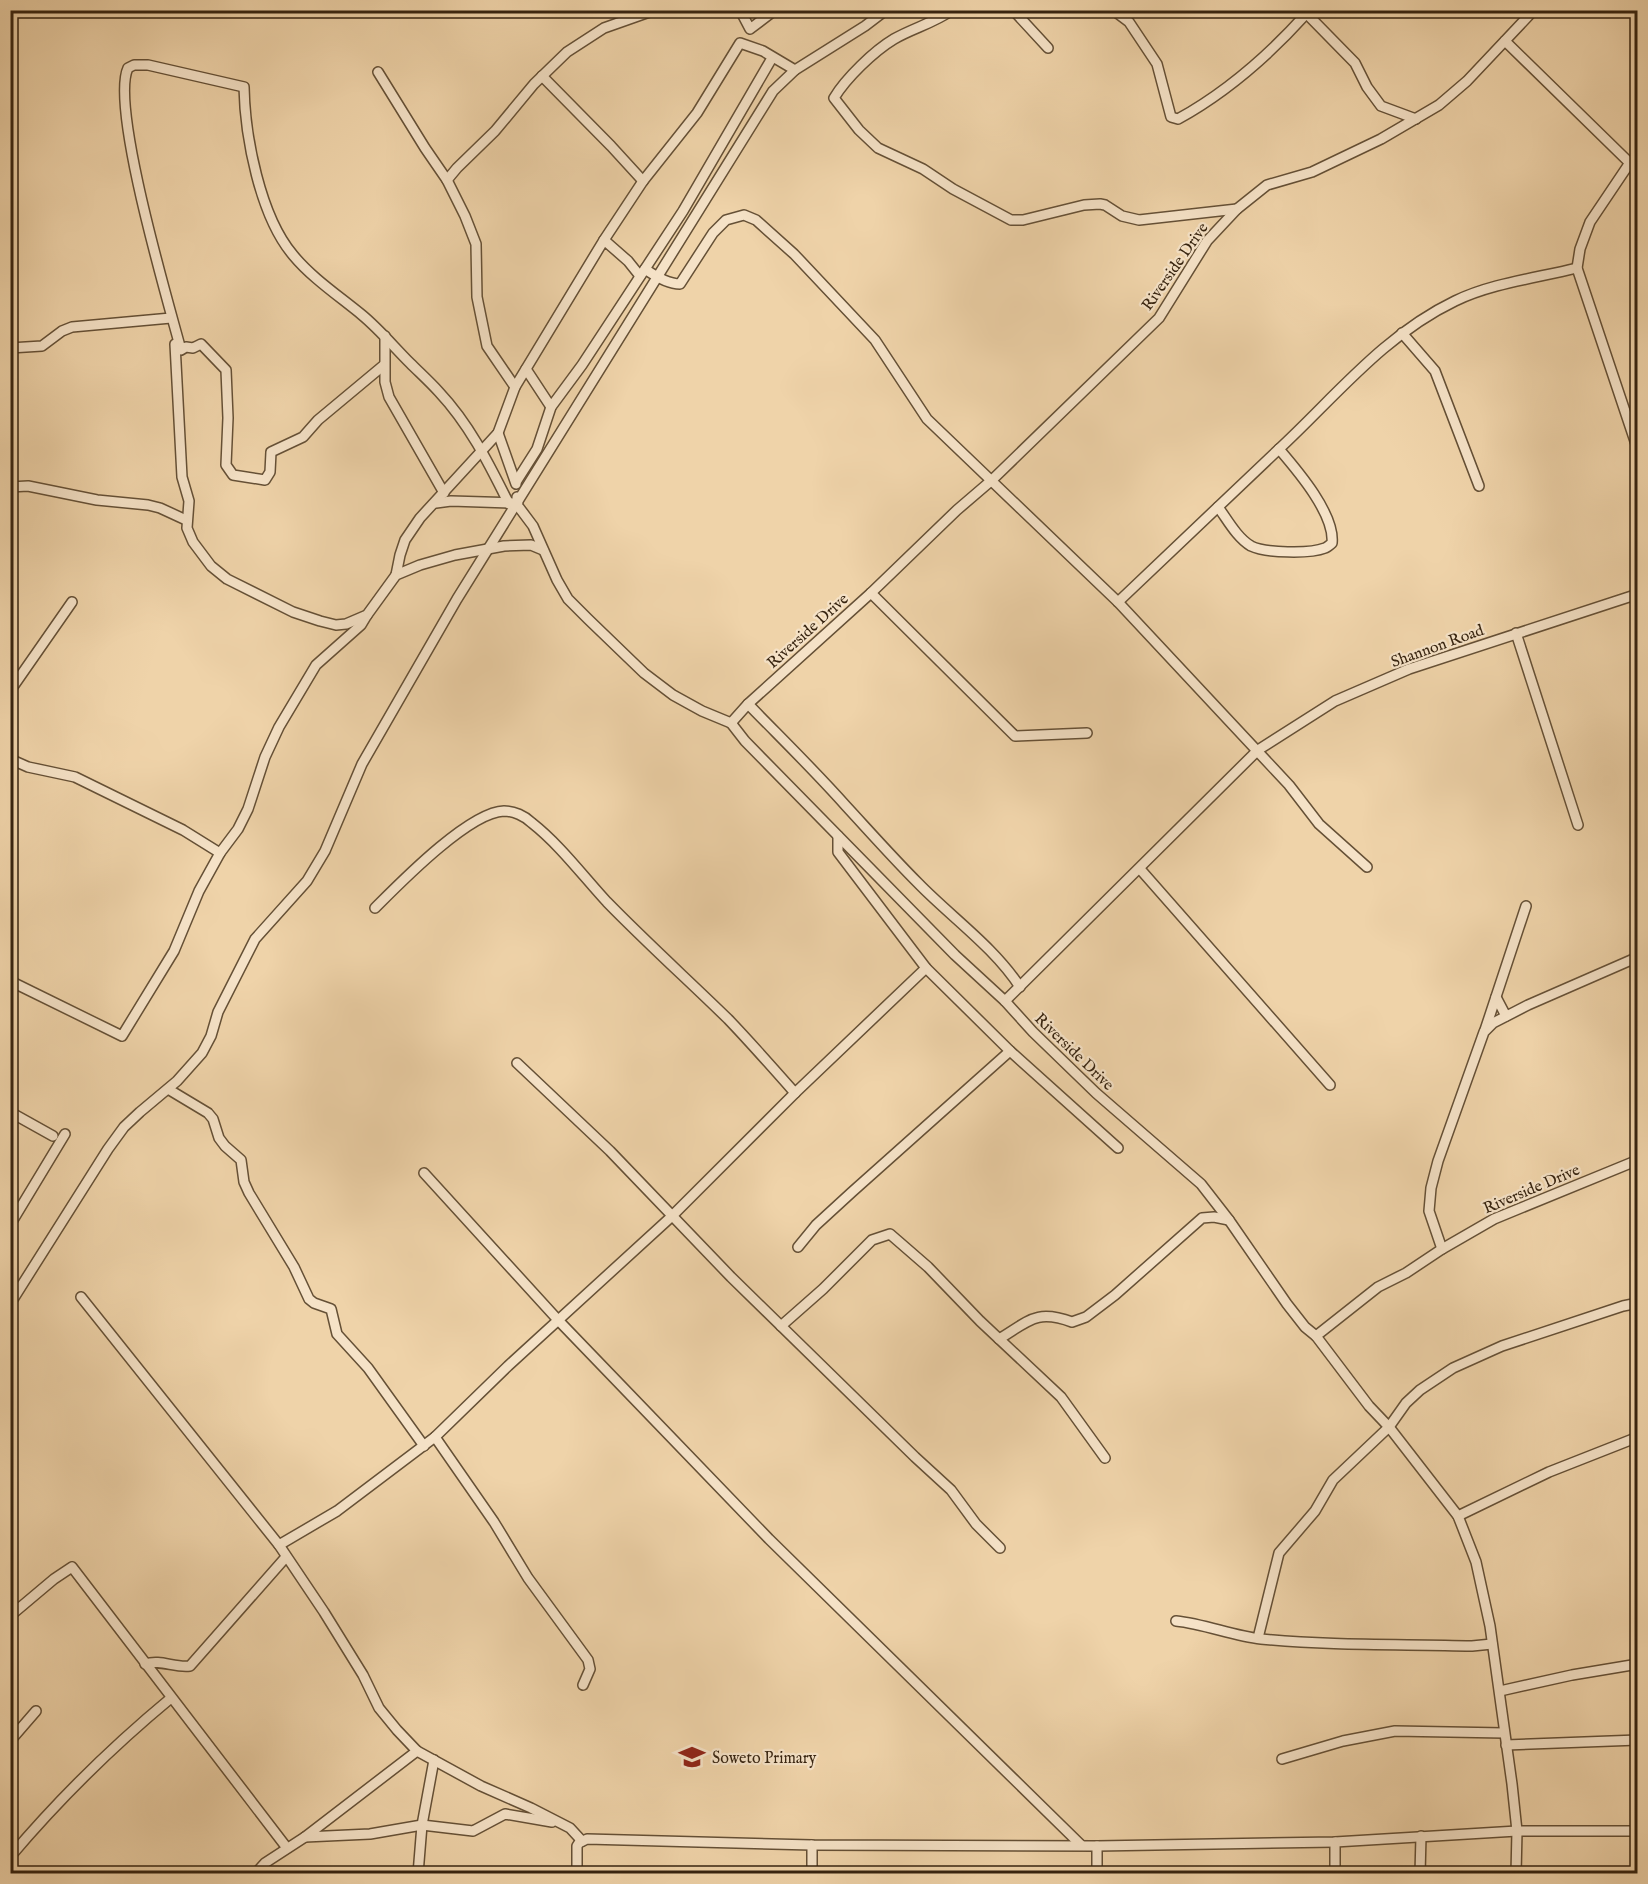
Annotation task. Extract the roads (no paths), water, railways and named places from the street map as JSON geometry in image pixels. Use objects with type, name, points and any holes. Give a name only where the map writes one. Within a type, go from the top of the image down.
[{"type":"street","points":[[447,180],[495,131],[542,75],[567,52],[604,28],[655,10]]},
{"type":"street","points":[[740,10],[750,29],[775,10]]},
{"type":"street","points":[[10,1304],[108,1149],[132,1119],[192,1068],[202,1053],[212,1036],[218,1012],[255,939],[307,881],[325,851],[362,764],[486,549],[773,91],[795,70],[886,10]]},
{"type":"street","points":[[952,10],[940,19],[892,40],[845,80],[834,98],[859,130],[878,148],[923,169],[953,189],[1011,219],[1023,220],[1100,204],[1122,216],[1139,220],[1237,209]]},
{"type":"street","points":[[1013,10],[1048,48]]},
{"type":"street","points":[[1113,10],[1129,22],[1157,64],[1171,117],[1178,120],[1232,84],[1274,49],[1305,12],[1355,63],[1367,87],[1381,106],[1416,119]]},
{"type":"street","name":"Riverside Drive","points":[[1515,1874],[1517,1831],[1500,1691],[1476,1562],[1458,1516],[1316,1336],[1305,1327],[1287,1304],[1201,1184],[1096,1093],[1033,1032],[1005,1001],[955,955],[838,836],[731,723],[748,704],[992,480],[1158,318],[1207,241],[1237,209],[1267,186],[1312,172],[1439,105],[1467,81],[1534,10]]},
{"type":"street","points":[[1505,41],[1638,171]]},
{"type":"street","points":[[10,981],[122,1036],[174,951],[199,891],[220,853],[238,829],[248,809],[265,757],[279,727],[316,665],[361,625],[396,575],[399,555],[405,540],[420,518],[498,433],[515,387],[604,240],[643,181],[697,113],[740,43],[763,51],[795,70]]},
{"type":"street","points":[[516,482],[537,449],[551,407],[582,365],[692,198],[723,140],[772,58]]},
{"type":"street","points":[[384,365],[318,420],[303,437],[271,452],[270,472],[266,480],[233,475],[226,465],[228,418],[226,370],[201,344],[181,350],[147,223],[130,138],[125,81],[127,70],[134,65],[167,68],[244,87],[244,108],[250,148],[261,188],[281,238],[302,265],[385,336],[440,393],[481,449],[514,503],[533,526],[568,599],[644,673],[673,695],[702,711],[731,723]]},
{"type":"street","points":[[378,72],[447,180],[465,216],[476,244],[477,297],[487,346],[515,387]]},
{"type":"street","points":[[542,75],[643,181]]},
{"type":"street","points":[[1638,157],[1629,164],[1590,222],[1580,249],[1577,268],[1638,450]]},
{"type":"street","points":[[604,240],[642,272],[675,284],[682,283],[713,233],[726,220],[744,215],[756,220],[794,254],[874,340],[927,418],[1118,602],[1258,750],[1319,824],[1367,867]]},
{"type":"street","points":[[1118,602],[1279,449],[1364,364],[1422,318],[1456,300],[1490,288],[1577,268]]},
{"type":"street","points":[[10,348],[42,345],[72,327],[173,321]]},
{"type":"street","points":[[173,321],[182,477],[189,501],[186,520],[188,535],[211,566],[227,579],[294,612],[336,624],[346,624],[367,615]]},
{"type":"street","points":[[1402,333],[1435,371],[1479,486]]},
{"type":"street","points":[[385,336],[386,389],[444,493]]},
{"type":"street","points":[[526,369],[551,407]]},
{"type":"street","points":[[498,433],[516,482],[514,503]]},
{"type":"street","points":[[1218,507],[1251,546],[1271,551],[1302,551],[1325,548],[1332,543],[1333,534],[1318,500],[1279,449]]},
{"type":"street","points":[[10,487],[28,486],[97,500],[148,505],[186,520]]},
{"type":"street","points":[[436,503],[451,501],[514,503]]},
{"type":"street","points":[[396,575],[420,565],[486,549],[531,545],[543,550]]},
{"type":"street","points":[[871,593],[1015,736],[1087,733]]},
{"type":"street","name":"Shannon Road","points":[[1005,1001],[1258,750],[1335,701],[1409,669],[1638,594]]},
{"type":"street","points":[[10,691],[72,602]]},
{"type":"street","points":[[1516,633],[1578,825]]},
{"type":"street","points":[[748,704],[924,890],[993,954],[1020,987]]},
{"type":"street","points":[[10,759],[28,767],[75,777],[183,830],[220,853]]},
{"type":"street","points":[[375,908],[401,881],[465,827],[486,815],[502,811],[515,812],[544,834],[608,903],[730,1021],[795,1093]]},
{"type":"street","points":[[838,836],[838,852],[926,968],[1010,1051],[1118,1148]]},
{"type":"street","points":[[1140,869],[1330,1085]]},
{"type":"street","points":[[1442,1249],[1428,1211],[1431,1188],[1438,1161],[1526,906]]},
{"type":"street","points":[[1484,1032],[1493,1023],[1506,1016],[1570,985],[1638,957]]},
{"type":"street","points":[[279,1545],[338,1511],[435,1437],[671,1217],[795,1093],[926,968]]},
{"type":"street","points":[[1496,997],[1506,1016]]},
{"type":"street","points":[[798,1247],[816,1226],[845,1199],[1010,1051]]},
{"type":"street","points":[[517,1063],[610,1151],[671,1217],[951,1490],[976,1524],[999,1548]]},
{"type":"street","points":[[168,1089],[197,1105],[213,1119],[219,1138],[242,1160],[244,1182],[249,1193],[294,1267],[309,1299],[331,1309],[337,1334],[368,1368],[424,1446]]},
{"type":"street","points":[[10,1112],[53,1136]]},
{"type":"street","points":[[10,1225],[65,1134]]},
{"type":"street","name":"Riverside Drive","points":[[1316,1336],[1378,1287],[1406,1273],[1494,1219],[1638,1160]]},
{"type":"street","points":[[424,1173],[558,1320],[769,1539],[1081,1845]]},
{"type":"street","points":[[999,1339],[1038,1316],[1056,1316],[1072,1322],[1086,1317],[1202,1218],[1214,1217],[1229,1220]]},
{"type":"street","points":[[781,1326],[823,1289],[872,1240],[890,1234],[928,1267],[1060,1397],[1105,1458]]},
{"type":"street","points":[[81,1297],[279,1545],[350,1652],[386,1719],[417,1751],[481,1786],[561,1823],[582,1840],[812,1845],[1097,1846],[1335,1842],[1517,1831],[1638,1831]]},
{"type":"street","points":[[1258,1638],[1279,1553],[1316,1512],[1333,1480],[1389,1427],[1406,1403],[1435,1379],[1453,1368],[1513,1342],[1638,1303]]},
{"type":"street","points":[[435,1437],[494,1522],[528,1578],[588,1660],[590,1669],[584,1685]]},
{"type":"street","points":[[1458,1516],[1549,1472],[1638,1437]]},
{"type":"street","points":[[145,1664],[160,1661],[182,1667],[190,1666],[286,1557]]},
{"type":"street","points":[[10,1616],[72,1567],[287,1848]]},
{"type":"street","points":[[1176,1621],[1258,1638],[1317,1644],[1472,1646],[1492,1644]]},
{"type":"street","points":[[1500,1691],[1572,1675],[1638,1664]]},
{"type":"street","points":[[10,1857],[44,1817],[84,1776],[134,1728],[171,1698]]},
{"type":"street","points":[[10,1741],[36,1711]]},
{"type":"street","points":[[1282,1759],[1343,1741],[1395,1731],[1504,1733]]},
{"type":"street","points":[[1506,1744],[1638,1740]]},
{"type":"street","points":[[255,1874],[266,1863],[305,1837],[417,1751]]},
{"type":"street","points":[[418,1874],[422,1825],[434,1760]]},
{"type":"street","points":[[305,1837],[370,1834],[422,1825],[473,1832],[505,1814],[561,1823]]},
{"type":"street","points":[[1420,1874],[1421,1836]]},
{"type":"street","points":[[577,1874],[577,1846],[582,1840]]},
{"type":"street","points":[[1335,1842],[1335,1874]]},
{"type":"street","points":[[812,1845],[812,1874]]},
{"type":"street","points":[[1097,1846],[1097,1874]]},
{"type":"place","name":"Soweto Primary","points":[[692,1757]]}]
